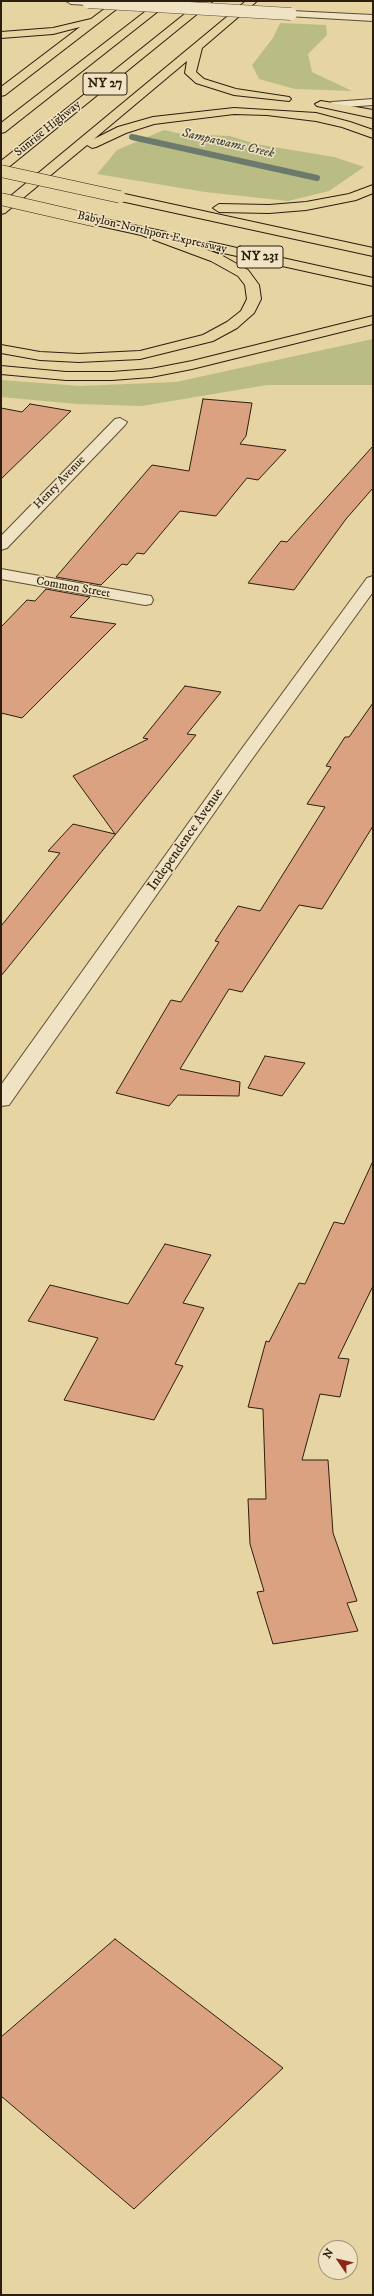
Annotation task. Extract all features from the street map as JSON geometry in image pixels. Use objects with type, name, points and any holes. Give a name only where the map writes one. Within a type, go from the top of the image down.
[{"type":"main road","points":[[1,93],[122,1]]},
{"type":"main road","name":"Sunrise Highway","points":[[1,129],[166,1]]},
{"type":"main road","name":"Sunrise Highway","points":[[1,167],[208,1]]},
{"type":"main road","points":[[1,210],[252,1]]},
{"type":"main road","points":[[1,35],[53,31],[100,19]]},
{"type":"main road","points":[[197,46],[190,70],[200,81],[234,92],[296,101]]},
{"type":"main road","points":[[309,102],[332,105],[373,114]]},
{"type":"main road","points":[[65,156],[132,127],[165,119],[216,112],[253,111],[300,114],[346,124],[373,134]]},
{"type":"main road","name":"Babylon-Northport Expressway","points":[[1,171],[373,252]]},
{"type":"main road","points":[[120,197],[211,207],[269,209],[324,203],[352,197],[373,189]]},
{"type":"main road","name":"Babylon-Northport Expressway","points":[[1,199],[373,282]]},
{"type":"main road","points":[[1,349],[22,354],[79,358],[140,354],[178,347],[208,338],[232,326],[247,313],[254,299],[252,285],[243,273],[216,258],[146,232]]},
{"type":"main road","points":[[1,370],[66,376],[112,376],[151,373],[192,366],[373,320]]},
{"type":"street","points":[[71,1],[373,18]]},
{"type":"street","points":[[332,105],[373,102]]},
{"type":"street","name":"Henry Avenue","points":[[1,545],[120,422]]},
{"type":"street","name":"Common Street","points":[[1,574],[145,600]]},
{"type":"street","name":"Independence Avenue","points":[[1,1100],[241,762],[373,581]]},
{"type":"green space","points":[[280,23],[326,25],[327,35],[308,54],[312,72],[352,91],[295,89],[259,79],[252,65],[273,38]]},
{"type":"green space","points":[[164,130],[182,134],[230,136],[256,144],[334,157],[364,167],[329,191],[288,201],[205,192],[97,174],[117,150]]},
{"type":"green space","points":[[373,339],[373,385],[267,385],[142,406],[77,404],[1,397],[1,380],[80,386],[176,382]]},
{"type":"building","points":[[203,399],[252,403],[246,436],[240,444],[286,450],[258,480],[247,478],[216,516],[180,511],[144,554],[137,553],[127,565],[122,564],[101,585],[56,577],[152,465],[189,471]]},
{"type":"building","points":[[30,404],[71,411],[1,479],[1,408],[22,412]]},
{"type":"building","points":[[373,446],[373,488],[346,519],[294,590],[248,583],[281,541],[287,542]]},
{"type":"building","points":[[46,589],[90,597],[70,617],[116,624],[22,718],[1,713],[1,627],[27,600],[35,601]]},
{"type":"building","points":[[185,686],[221,692],[187,734],[196,735],[1,976],[1,926],[60,853],[48,851],[73,824],[115,834],[73,776],[148,739],[143,738]]},
{"type":"building","points":[[373,703],[373,826],[322,909],[299,905],[242,992],[229,989],[180,1069],[240,1082],[239,1096],[178,1095],[169,1106],[116,1093],[171,1000],[181,1002],[219,942],[215,941],[238,906],[260,911],[325,807],[307,804],[331,767],[326,766],[345,737],[349,737]]},
{"type":"building","points":[[265,1056],[305,1063],[282,1096],[248,1088]]},
{"type":"building","points":[[373,1161],[373,1286],[338,1358],[349,1359],[340,1397],[320,1394],[302,1460],[328,1460],[333,1533],[357,1601],[347,1603],[358,1631],[273,1644],[257,1592],[264,1591],[250,1544],[248,1499],[266,1499],[263,1409],[248,1407],[266,1341],[269,1342],[299,1283],[305,1284],[334,1222],[344,1224]]},
{"type":"building","points":[[165,1244],[211,1255],[183,1303],[204,1308],[175,1364],[183,1366],[154,1420],[64,1400],[98,1338],[28,1321],[50,1285],[128,1304]]},
{"type":"building","points":[[115,1939],[283,2068],[134,2209],[1,2096],[1,2037]]},
{"type":"waterway","name":"Sampawams Creek","points":[[132,137],[317,178]]}]
